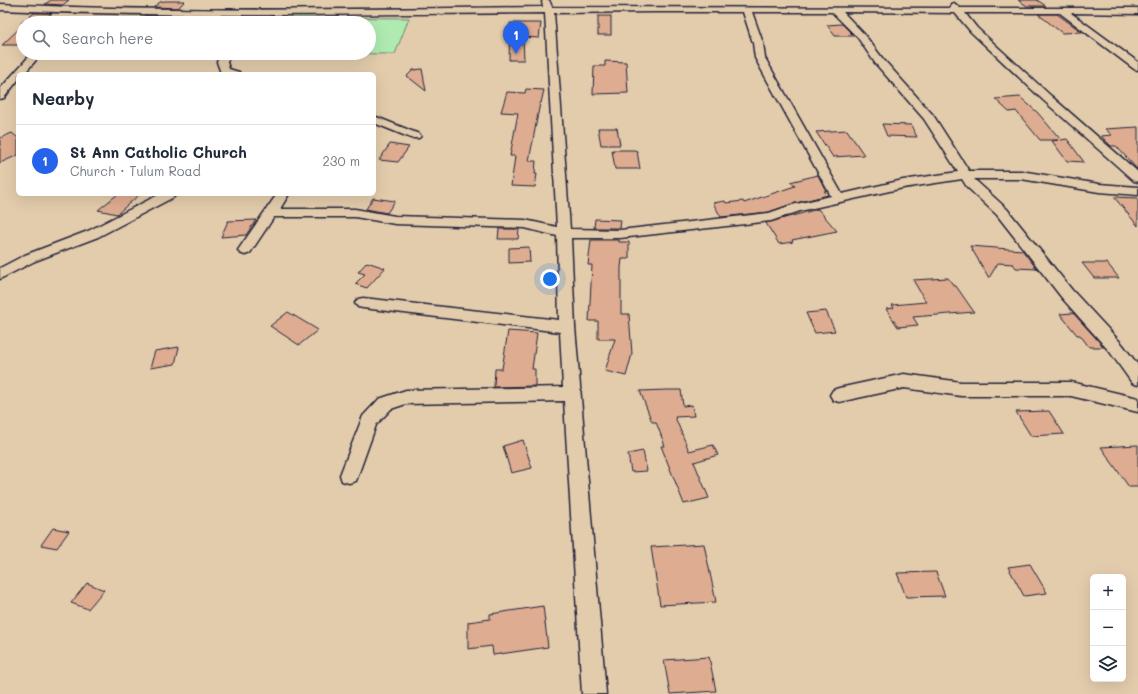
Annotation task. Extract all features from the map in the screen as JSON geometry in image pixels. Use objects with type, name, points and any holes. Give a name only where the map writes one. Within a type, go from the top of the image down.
[{"type":"street","points":[[653,9],[665,0]]},
{"type":"street","points":[[946,1],[958,11],[974,30],[1041,93],[1138,178]]},
{"type":"street","points":[[548,5],[564,232],[567,327],[594,694]]},
{"type":"street","points":[[0,7],[85,11],[254,12],[548,5],[653,9],[747,10],[1138,11]]},
{"type":"street","points":[[747,10],[758,42],[760,58],[839,199]]},
{"type":"street","points":[[834,10],[861,36],[879,61],[929,117],[971,184],[1002,212],[1067,294],[1116,348],[1138,378]]},
{"type":"street","points":[[79,16],[85,11]]},
{"type":"street","points":[[1062,11],[1138,67]]},
{"type":"street","points":[[253,16],[254,12]]},
{"type":"street","points":[[20,72],[31,60]]},
{"type":"street","points":[[223,60],[222,62],[225,71],[228,72]]},
{"type":"street","points":[[0,96],[16,76]]},
{"type":"street","points":[[376,120],[415,136]]},
{"type":"street","points":[[270,213],[355,213],[395,220],[525,224],[564,232],[620,234],[771,216],[797,208],[903,184],[965,175],[1021,176],[1099,188],[1138,191]]},
{"type":"street","points":[[0,274],[30,258],[93,234],[166,196]]},
{"type":"street","points":[[245,250],[282,196]]},
{"type":"street","points":[[363,303],[567,327]]},
{"type":"street","points":[[839,395],[904,381],[961,389],[1071,389],[1138,405]]},
{"type":"street","points":[[349,475],[369,421],[385,404],[406,397],[572,394]]},
{"type":"green space","points":[[376,18],[409,18],[395,54],[376,54]]},
{"type":"building","points":[[51,0],[69,0],[63,5],[45,4]]},
{"type":"building","points":[[1018,0],[1037,0],[1046,6],[1027,6]]},
{"type":"building","points":[[185,1],[178,8],[154,7],[160,2]]},
{"type":"building","points":[[34,13],[52,13],[48,16],[30,16]]},
{"type":"building","points":[[1038,14],[1057,14],[1082,32],[1062,33]]},
{"type":"building","points":[[598,16],[611,16],[611,35],[598,35]]},
{"type":"building","points":[[510,23],[541,23],[539,38],[523,37],[524,60],[509,60]]},
{"type":"building","points":[[842,24],[854,36],[835,36],[827,25]]},
{"type":"building","points":[[16,32],[16,45],[2,45]]},
{"type":"building","points":[[605,61],[626,62],[628,93],[593,94],[594,66],[605,66]]},
{"type":"building","points":[[422,69],[426,91],[407,76],[413,70]]},
{"type":"building","points":[[526,89],[544,90],[540,103],[529,161],[536,161],[535,174],[537,174],[535,187],[511,186],[515,156],[510,156],[518,113],[501,112],[507,92],[525,93]]},
{"type":"building","points":[[1020,97],[1037,112],[1061,140],[1067,139],[1084,162],[1067,161],[1052,141],[1058,140],[1040,140],[1016,111],[1009,112],[995,99]]},
{"type":"building","points":[[882,124],[911,125],[917,137],[887,136]]},
{"type":"building","points":[[1138,127],[1138,170],[1116,146],[1111,146],[1101,136],[1112,135],[1105,129]]},
{"type":"building","points":[[598,128],[617,128],[620,145],[601,145]]},
{"type":"building","points":[[847,130],[864,155],[833,157],[816,132]]},
{"type":"building","points":[[12,133],[16,136],[16,156],[0,163],[0,138]]},
{"type":"building","points":[[390,144],[409,147],[398,162],[379,160]]},
{"type":"building","points":[[612,150],[637,151],[640,169],[615,169]]},
{"type":"building","points":[[818,175],[826,191],[824,191],[828,195],[792,204],[769,212],[721,217],[713,203],[743,201],[744,203],[795,186],[790,182]]},
{"type":"building","points":[[116,196],[138,196],[117,214],[98,210]]},
{"type":"building","points":[[1114,197],[1138,198],[1138,226]]},
{"type":"building","points":[[373,198],[395,201],[387,213],[366,209]]},
{"type":"building","points":[[818,209],[837,231],[779,244],[766,223]]},
{"type":"building","points":[[595,219],[621,220],[620,228],[594,228]]},
{"type":"building","points":[[256,220],[246,235],[221,237],[228,221]]},
{"type":"building","points":[[499,229],[519,229],[518,239],[498,239]]},
{"type":"building","points":[[591,240],[619,240],[619,242],[629,242],[629,259],[622,259],[621,268],[621,314],[629,314],[632,354],[626,376],[605,371],[615,339],[598,339],[598,321],[589,321],[592,265],[588,265]]},
{"type":"building","points":[[970,246],[1022,250],[1037,269],[1016,268],[1013,264],[998,263],[989,278]]},
{"type":"building","points":[[529,247],[530,262],[509,263],[509,248]]},
{"type":"building","points":[[367,262],[385,268],[367,288],[355,284],[365,274],[358,272]]},
{"type":"building","points":[[1082,263],[1107,263],[1119,278],[1094,278]]},
{"type":"building","points":[[948,278],[954,286],[956,286],[974,312],[913,317],[918,325],[898,327],[886,309],[894,308],[892,305],[926,302],[913,280]]},
{"type":"building","points":[[826,311],[835,331],[815,333],[806,313]]},
{"type":"building","points":[[288,312],[318,330],[299,345],[270,326]]},
{"type":"building","points":[[1073,313],[1104,347],[1089,347],[1060,314]]},
{"type":"building","points":[[508,331],[537,333],[532,369],[535,369],[535,386],[494,387],[495,369],[502,369]]},
{"type":"building","points":[[179,347],[175,364],[150,368],[155,351]]},
{"type":"building","points":[[681,390],[683,406],[692,405],[694,416],[675,417],[689,451],[713,445],[718,455],[694,462],[709,498],[684,504],[661,446],[665,446],[656,422],[652,422],[640,391]]},
{"type":"building","points":[[1049,411],[1064,434],[1031,436],[1016,412]]},
{"type":"building","points":[[523,440],[532,468],[511,473],[503,446]]},
{"type":"building","points":[[1138,445],[1138,487],[1129,487],[1101,447]]},
{"type":"building","points":[[643,451],[647,471],[631,472],[628,454]]},
{"type":"building","points":[[53,528],[69,531],[57,548],[41,545]]},
{"type":"building","points":[[704,544],[716,602],[660,605],[651,547]]},
{"type":"building","points":[[1030,564],[1047,593],[1024,596],[1008,567]]},
{"type":"building","points":[[936,572],[945,596],[906,597],[897,573]]},
{"type":"building","points":[[87,583],[104,590],[88,609],[71,603]]},
{"type":"building","points":[[543,606],[548,647],[493,655],[492,646],[468,649],[468,622],[490,619],[490,614]]},
{"type":"building","points":[[709,657],[716,691],[670,694],[664,660]]},
{"type":"place","name":"St Ann Catholic Church","points":[[516,54]]}]
